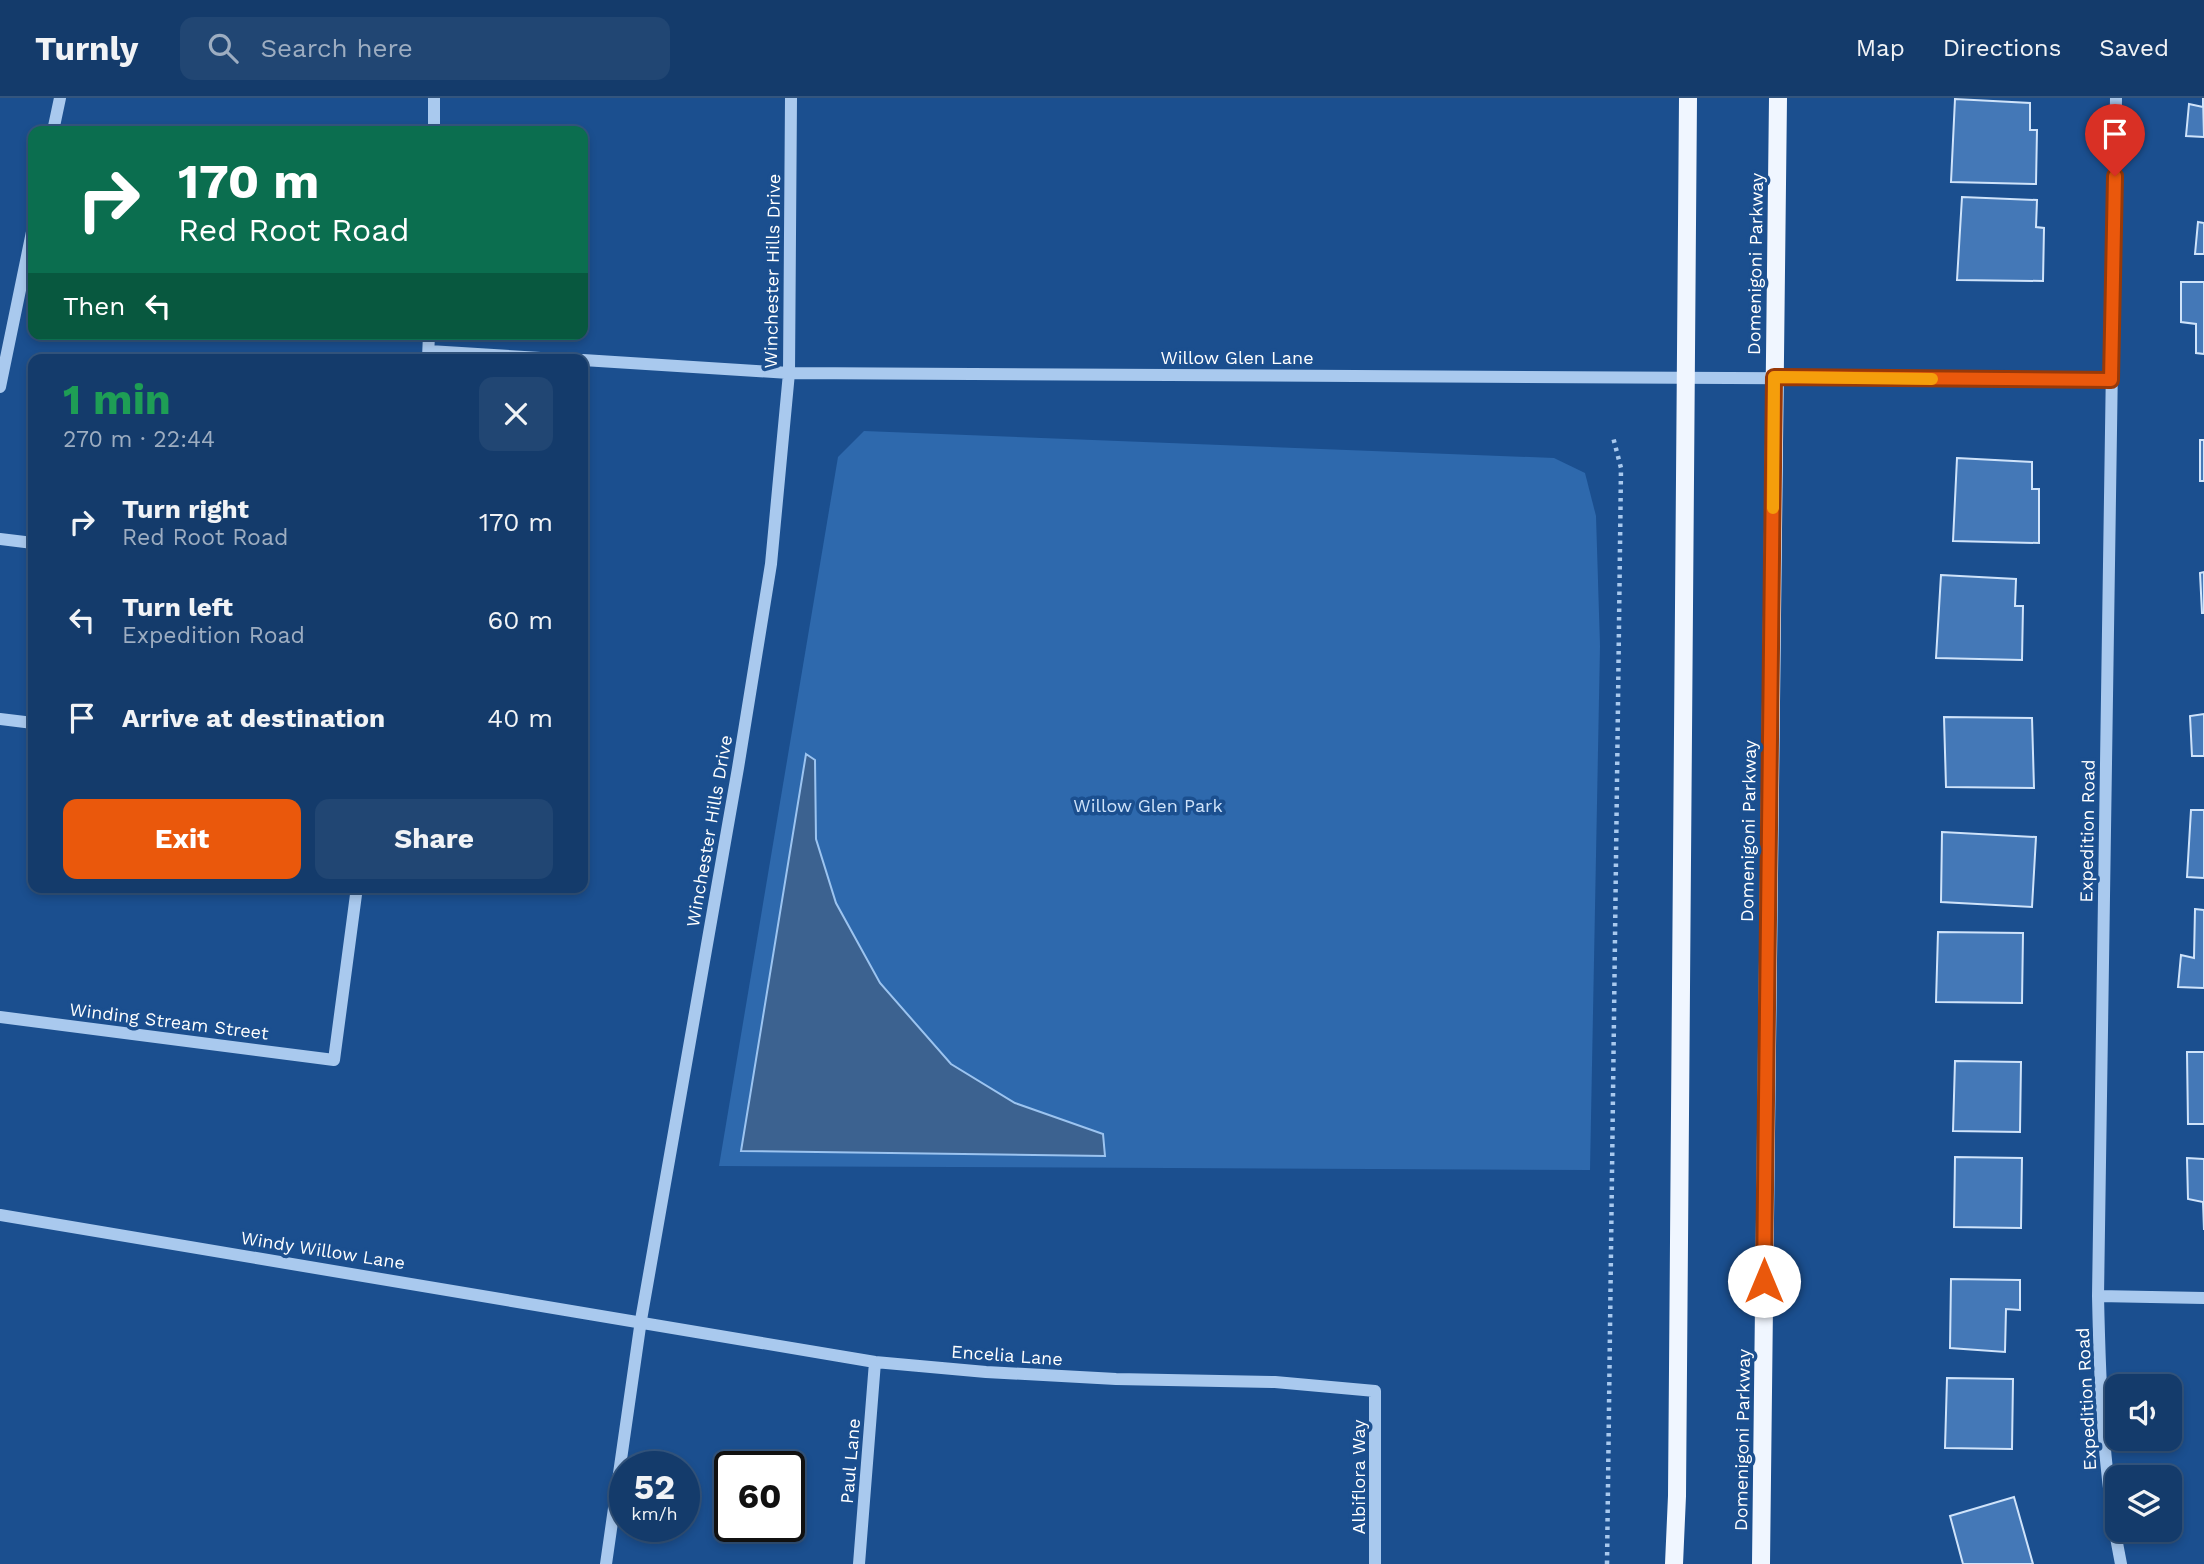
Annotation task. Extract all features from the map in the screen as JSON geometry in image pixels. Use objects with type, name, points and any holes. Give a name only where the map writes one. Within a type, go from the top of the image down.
[{"type":"main road","points":[[1674,1564],[1677,1496],[1688,98]]},
{"type":"main road","name":"Domenigoni Parkway","points":[[1761,1564],[1778,98]]},
{"type":"street","points":[[54,126],[60,98]]},
{"type":"street","points":[[434,126],[435,98]]},
{"type":"street","name":"Winchester Hills Drive","points":[[606,1564],[641,1320],[762,627],[789,373],[791,98]]},
{"type":"street","name":"Expedition Road","points":[[2116,98],[2098,1296],[2100,1392],[2106,1468],[2121,1564]]},
{"type":"street","points":[[0,387],[28,251]]},
{"type":"street","name":"Willow Glen Lane","points":[[588,360],[789,373],[2111,380]]},
{"type":"street","points":[[0,539],[28,542]]},
{"type":"street","points":[[0,719],[28,722]]},
{"type":"street","name":"Winding Stream Street","points":[[0,1017],[334,1060],[356,893]]},
{"type":"street","name":"Windy Willow Lane","points":[[0,1215],[641,1320]]},
{"type":"street","points":[[2098,1296],[2204,1298]]},
{"type":"street","name":"Encelia Lane","points":[[641,1320],[875,1362],[999,1373],[1116,1379],[1275,1382],[1375,1391]]},
{"type":"street","name":"Paul Lane","points":[[859,1564],[875,1362]]},
{"type":"street","name":"Albiflora Way","points":[[1375,1391],[1375,1564]]},
{"type":"path","points":[[1607,1564],[1621,468],[1612,437]]},
{"type":"green space","name":"Willow Glen Park","points":[[864,431],[1554,458],[1585,473],[1596,516],[1600,646],[1590,1170],[719,1166],[838,457]]},
{"type":"shaded area","points":[[806,754],[815,760],[816,839],[836,903],[880,983],[951,1064],[1015,1103],[1103,1134],[1105,1156],[741,1151]]},
{"type":"building","points":[[2203,98],[2204,137],[2186,136],[2189,104],[2203,107]]},
{"type":"building","points":[[1955,99],[2030,103],[2030,130],[2037,130],[2036,184],[1951,182]]},
{"type":"building","points":[[1962,197],[2037,200],[2036,227],[2044,228],[2043,281],[1957,280]]},
{"type":"building","points":[[2198,222],[2204,223],[2204,254],[2195,254]]},
{"type":"building","points":[[2181,282],[2204,282],[2204,354],[2196,353],[2196,324],[2181,322]]},
{"type":"building","points":[[2200,440],[2204,440],[2204,481],[2200,481]]},
{"type":"building","points":[[1957,458],[2032,462],[2032,489],[2039,489],[2039,543],[1953,541]]},
{"type":"building","points":[[2204,572],[2204,613],[2202,613],[2200,573]]},
{"type":"building","points":[[1941,575],[2016,579],[2015,606],[2023,606],[2022,660],[1936,658]]},
{"type":"building","points":[[2204,714],[2204,756],[2192,756],[2190,716]]},
{"type":"building","points":[[1944,717],[2032,718],[2034,788],[1946,787]]},
{"type":"building","points":[[2191,810],[2204,810],[2204,878],[2187,877]]},
{"type":"building","points":[[1942,832],[2036,837],[2032,907],[1941,902]]},
{"type":"building","points":[[2195,909],[2204,910],[2204,988],[2178,987],[2181,955],[2194,958]]},
{"type":"building","points":[[1938,932],[2023,933],[2022,1003],[1936,1002]]},
{"type":"building","points":[[2187,1052],[2204,1052],[2204,1124],[2188,1124]]},
{"type":"building","points":[[1955,1061],[2021,1062],[2020,1132],[1953,1131]]},
{"type":"building","points":[[1955,1157],[2022,1158],[2021,1228],[1954,1227]]},
{"type":"building","points":[[2187,1158],[2204,1159],[2204,1230],[2203,1202],[2188,1199]]},
{"type":"building","points":[[1951,1279],[2020,1280],[2020,1310],[2006,1309],[2005,1352],[1950,1348]]},
{"type":"building","points":[[1947,1378],[2013,1379],[2012,1449],[1945,1448]]},
{"type":"building","points":[[2014,1497],[2033,1564],[1963,1564],[1950,1516]]},
{"type":"slow traffic","points":[[1773,508],[1774,377],[1932,379]]},
{"type":"route","points":[[1764,1281],[1774,377],[2111,380],[2115,176]]}]
